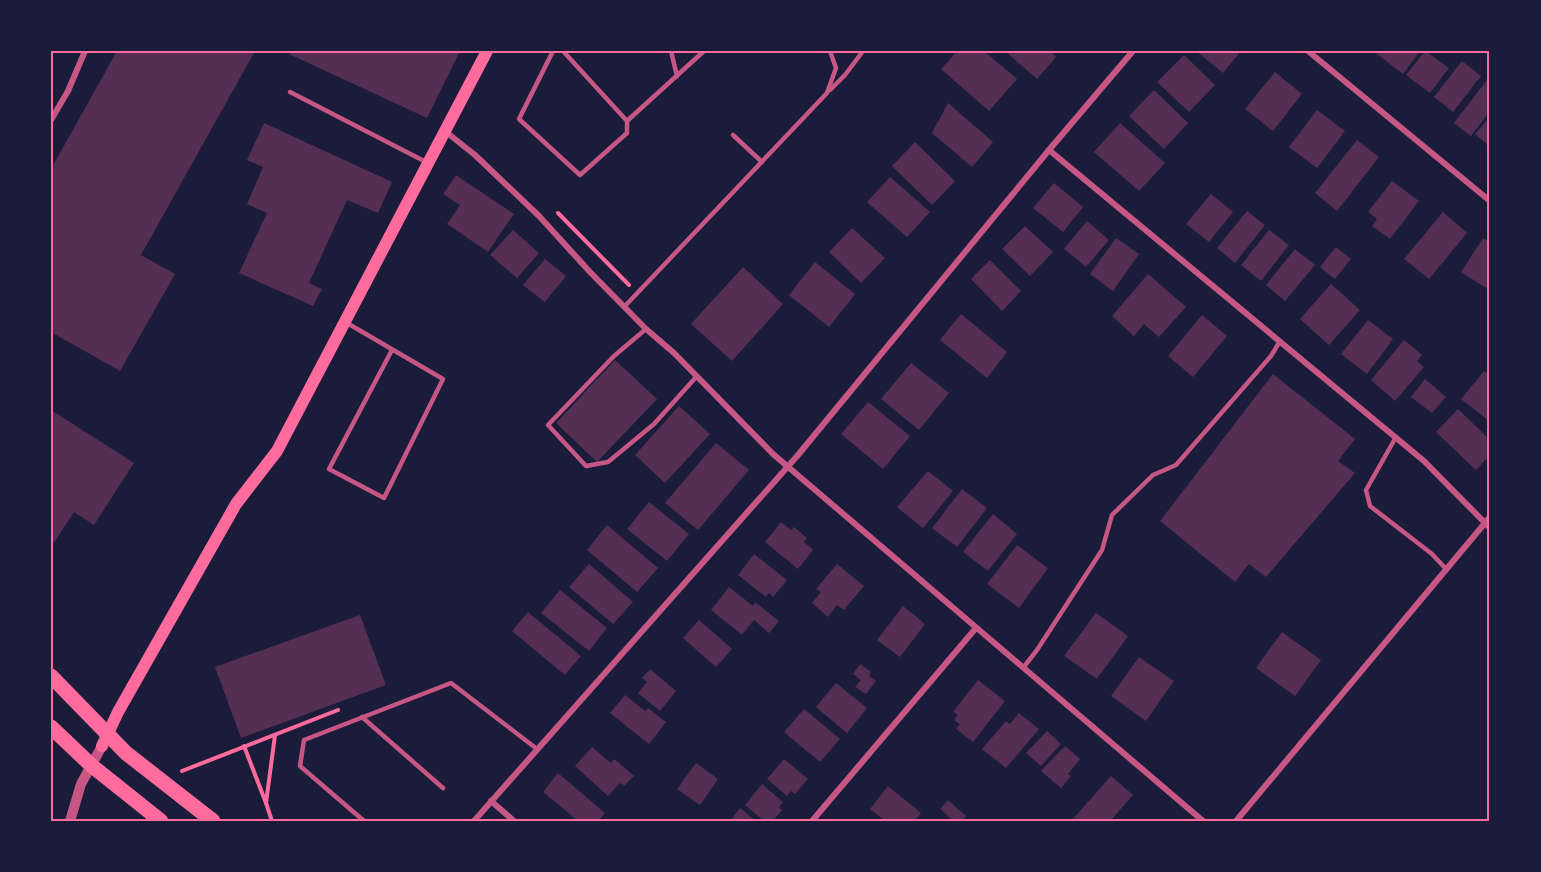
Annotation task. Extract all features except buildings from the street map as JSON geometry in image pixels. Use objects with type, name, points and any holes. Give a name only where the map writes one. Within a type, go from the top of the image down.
[{"type":"main road","points":[[105,740],[118,712],[236,504],[277,451],[487,51]]},
{"type":"main road","points":[[51,676],[105,740],[126,753],[213,821]]},
{"type":"main road","points":[[51,727],[92,766],[161,821]]},
{"type":"street","points":[[51,120],[68,91],[85,51]]},
{"type":"street","points":[[474,821],[806,446],[1048,150],[1133,51]]},
{"type":"street","points":[[1308,51],[1490,201]]},
{"type":"street","points":[[446,132],[475,155],[539,216],[646,329],[697,376],[774,454],[1203,821]]},
{"type":"street","points":[[1048,150],[1396,437],[1424,461],[1487,526]]},
{"type":"street","points":[[1236,821],[1446,569],[1487,526],[1490,516]]},
{"type":"street","points":[[812,821],[976,628]]},
{"type":"street","points":[[70,821],[81,784],[105,740]]},
{"type":"street","points":[[490,801],[514,821]]},
{"type":"lane","points":[[554,51],[519,119],[580,175],[627,133],[627,121],[563,51]]},
{"type":"lane","points":[[671,51],[676,76]]},
{"type":"lane","points":[[627,121],[704,51]]},
{"type":"lane","points":[[827,93],[836,68],[830,51]]},
{"type":"lane","points":[[625,306],[845,75],[863,51]]},
{"type":"lane","points":[[290,92],[429,164]]},
{"type":"lane","points":[[733,135],[762,162]]},
{"type":"lane","points":[[344,321],[442,379],[384,498],[329,469],[392,350]]},
{"type":"lane","points":[[646,329],[614,356],[548,425],[586,466],[608,462],[654,424],[697,376]]},
{"type":"lane","points":[[1023,668],[1102,550],[1112,515],[1153,475],[1176,465],[1271,356],[1280,340]]},
{"type":"lane","points":[[1396,437],[1366,490],[1370,506],[1432,554],[1446,569]]},
{"type":"lane","points":[[364,821],[300,766],[304,740],[451,683],[537,749]]},
{"type":"lane","points":[[362,717],[443,788]]},
{"type":"path","points":[[558,213],[638,294]]},
{"type":"path","points":[[182,771],[348,707]]},
{"type":"path","points":[[266,803],[275,735]]},
{"type":"path","points":[[244,746],[272,821]]}]
